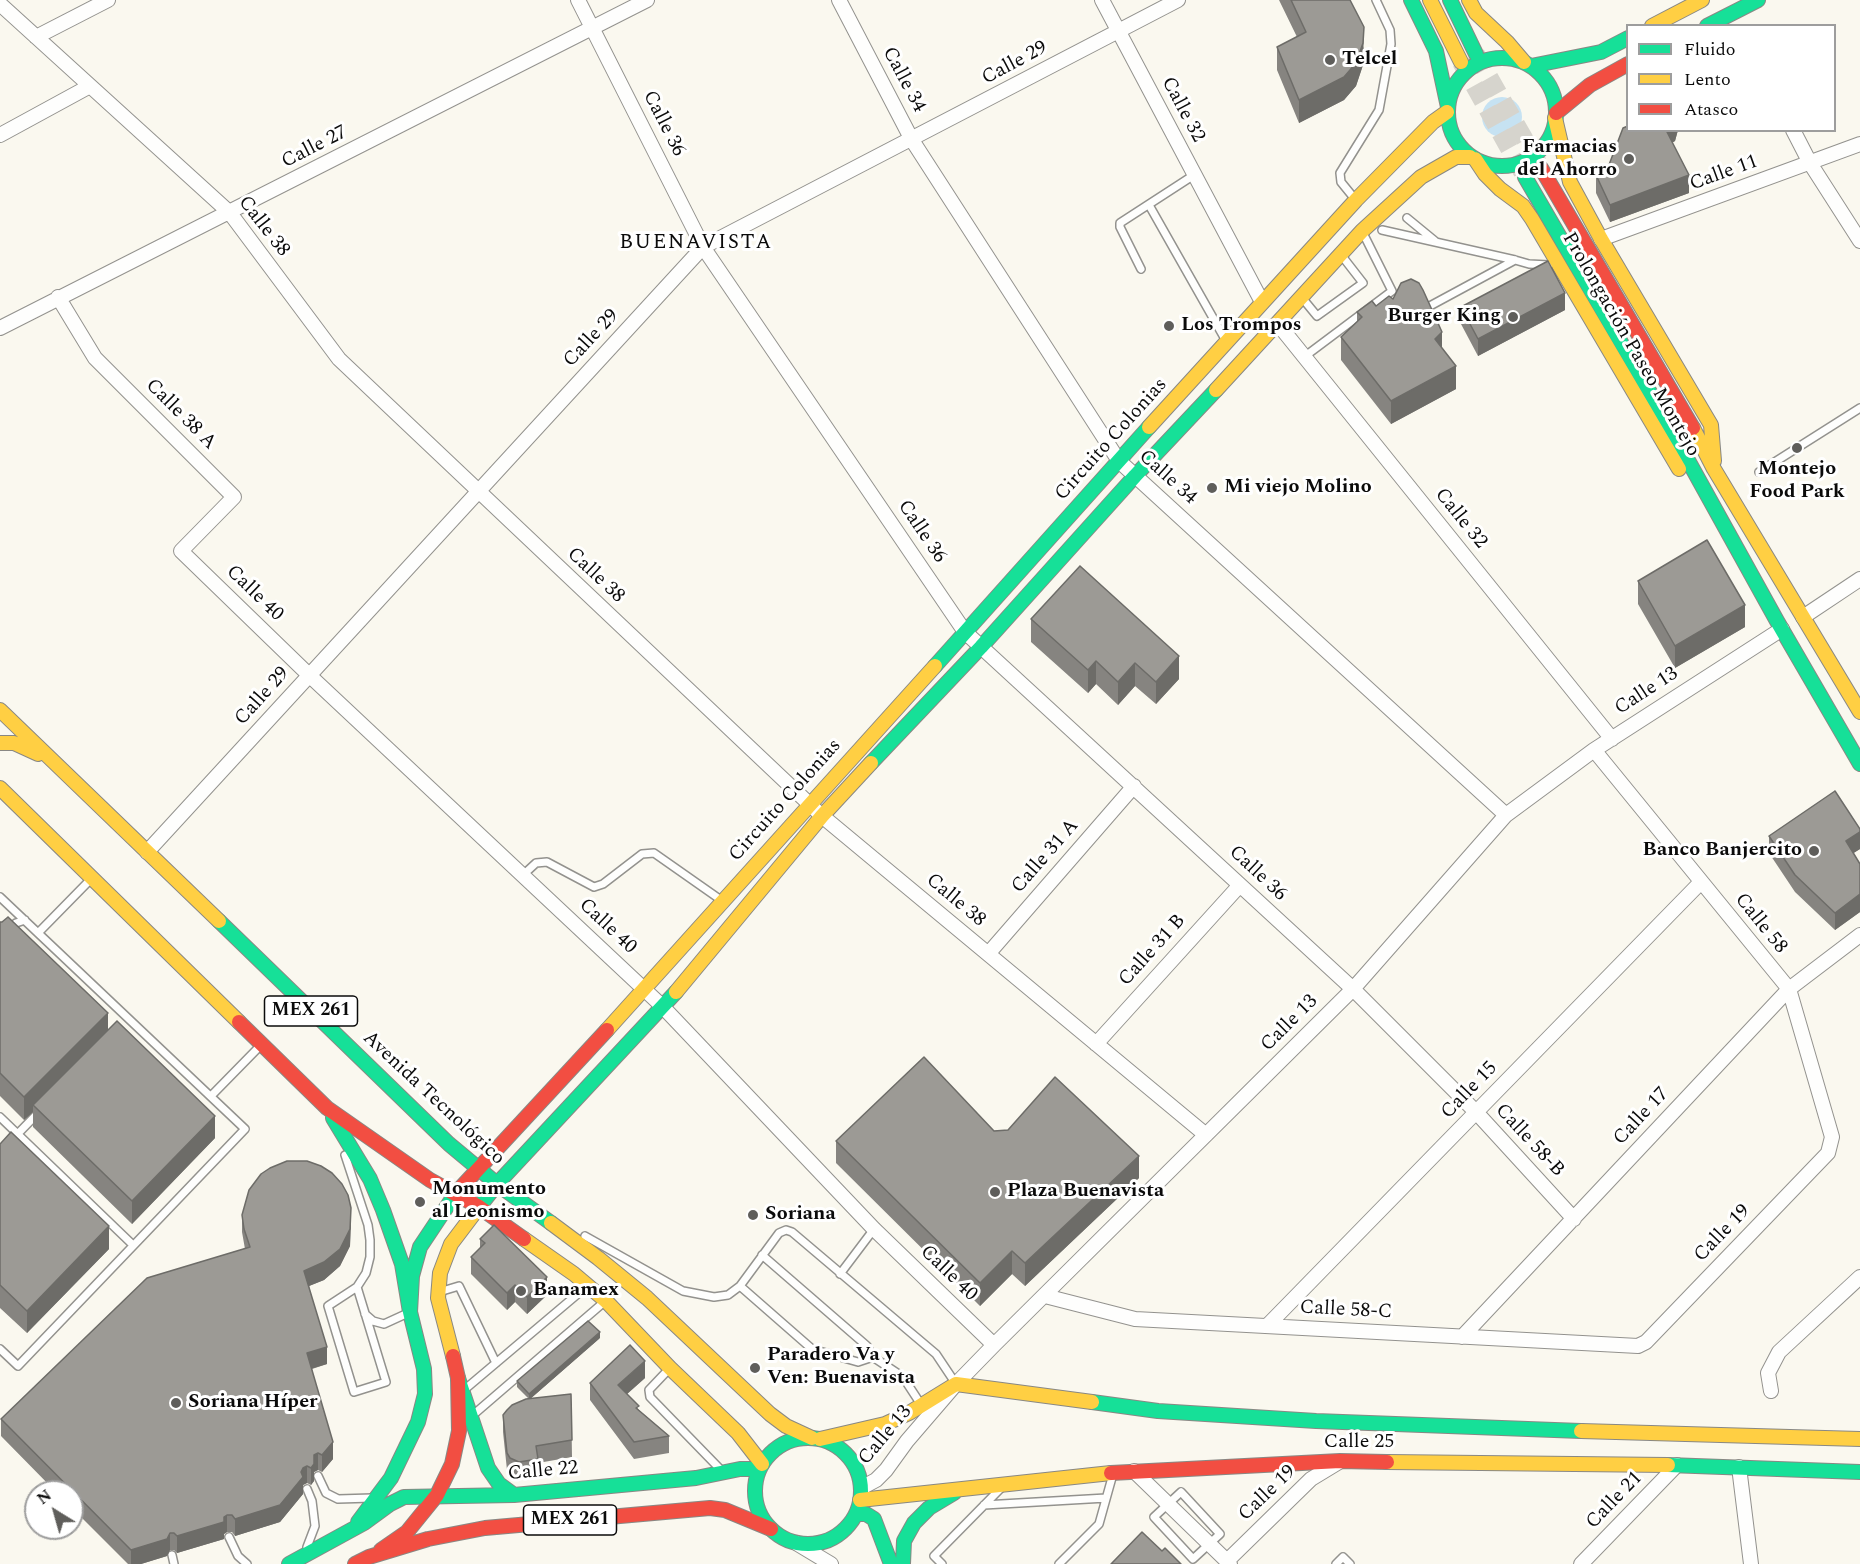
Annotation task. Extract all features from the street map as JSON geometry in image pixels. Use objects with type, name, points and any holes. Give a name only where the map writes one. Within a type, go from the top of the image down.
[{"type":"main road","points":[[1412,0],[1436,51],[1450,129],[1458,144],[1473,158],[1489,165],[1504,166],[1519,163],[1533,156],[1544,146],[1552,133],[1556,116],[1553,95],[1545,79],[1476,13],[1469,0]]},
{"type":"main road","points":[[1430,0],[1461,62]]},
{"type":"main road","points":[[1450,0],[1476,54]]},
{"type":"main road","points":[[1656,24],[1700,0]]},
{"type":"main road","points":[[1715,24],[1735,19],[1758,0]]},
{"type":"main road","points":[[1447,109],[1452,90],[1461,76],[1474,65],[1490,59],[1507,58],[1527,64],[1601,52],[1626,39]]},
{"type":"main road","points":[[1556,116],[1590,84],[1626,65]]},
{"type":"main road","name":"Circuito Colonias","points":[[293,1562],[340,1536],[360,1520],[378,1498],[406,1450],[418,1422],[425,1394],[424,1368],[410,1312],[412,1276],[420,1247],[456,1192],[644,988],[1262,302],[1356,200],[1447,109]]},
{"type":"main road","name":"Prolongación Paseo Montejo","points":[[1556,116],[1570,182],[1711,425],[1714,468]]},
{"type":"main road","name":"Circuito Colonias","points":[[355,1564],[407,1532],[437,1495],[452,1464],[459,1431],[458,1378],[438,1292],[440,1274],[451,1244],[479,1207],[662,1006],[822,816],[981,647],[1340,254],[1421,177],[1456,157],[1473,158]]},
{"type":"main road","name":"Prolongación Paseo Montejo","points":[[1473,158],[1500,189],[1523,206],[1709,518],[1742,559]]},
{"type":"main road","name":"Prolongación Paseo Montejo","points":[[1541,168],[1677,399],[1714,468],[1860,712]]},
{"type":"main road","name":"Prolongación Paseo Montejo","points":[[1525,177],[1659,408],[1742,559],[1860,764]]},
{"type":"main road","name":"Avenida Tecnológico","points":[[0,710],[443,1138],[497,1185],[598,1258],[647,1298],[770,1414],[786,1425],[816,1438]]},
{"type":"main road","points":[[0,743],[14,743],[28,748],[57,765]]},
{"type":"main road","name":"MEX 261","points":[[0,788],[327,1107],[370,1140],[430,1180],[456,1192],[479,1207],[606,1301],[670,1368],[738,1433],[760,1467]]},
{"type":"main road","points":[[327,1107],[370,1179],[383,1210],[402,1264],[410,1312]]},
{"type":"main road","points":[[458,1378],[488,1468],[499,1484],[514,1495]]},
{"type":"main road","points":[[816,1438],[836,1445],[849,1457],[858,1472],[861,1494],[856,1514],[849,1524],[831,1539],[808,1544],[796,1543],[771,1529],[762,1518],[756,1505],[755,1483],[760,1467],[768,1456],[792,1440],[816,1438],[885,1424],[922,1406],[956,1384]]},
{"type":"main road","name":"Calle 25","points":[[956,1384],[1158,1411],[1282,1419],[1716,1436],[1860,1438]]},
{"type":"main road","name":"Calle 25","points":[[861,1494],[916,1495],[969,1487],[1134,1471],[1340,1461],[1677,1465],[1860,1472]]},
{"type":"main road","name":"Calle 22","points":[[340,1536],[364,1523],[384,1507],[404,1497],[514,1495],[696,1478],[760,1467]]},
{"type":"main road","points":[[903,1564],[904,1541],[914,1523],[929,1508],[948,1495],[969,1487]]},
{"type":"main road","name":"MEX 261","points":[[369,1557],[428,1539],[485,1528],[710,1508],[725,1510],[771,1529]]},
{"type":"main road","points":[[856,1514],[866,1514],[874,1519],[891,1564]]},
{"type":"street","points":[[36,37],[108,0]]},
{"type":"street","name":"Calle 36","points":[[578,0],[704,248],[965,632],[1353,989]]},
{"type":"street","name":"Calle 27","points":[[0,328],[647,0]]},
{"type":"street","name":"Calle 34","points":[[839,0],[912,140],[1119,461],[1506,815]]},
{"type":"street","name":"Calle 32","points":[[1102,0],[1262,302]]},
{"type":"street","name":"Calle 29","points":[[147,852],[704,248],[1178,0]]},
{"type":"street","name":"Calle 38","points":[[0,4],[230,213],[339,359],[809,804],[1206,1135]]},
{"type":"street","points":[[0,135],[90,86]]},
{"type":"street","points":[[1794,132],[1810,163],[1860,241]]},
{"type":"street","name":"Calle 11","points":[[1601,239],[1860,144]]},
{"type":"street","name":"Calle 38 A","points":[[58,297],[95,358],[234,497],[181,551]]},
{"type":"street","name":"Calle 32","points":[[1278,324],[1612,739]]},
{"type":"street","name":"Calle 40","points":[[181,551],[309,675],[644,988],[874,1228],[994,1345]]},
{"type":"street","points":[[1803,617],[1860,579]]},
{"type":"street","name":"Calle 13","points":[[861,1494],[886,1470],[907,1441],[956,1384],[1353,989],[1506,815],[1594,750],[1782,629]]},
{"type":"street","name":"Calle 58","points":[[1594,750],[1789,989],[1832,1137],[1828,1154]]},
{"type":"street","name":"Calle 31 A","points":[[988,954],[1134,786]]},
{"type":"street","name":"Calle 15","points":[[1268,1326],[1701,882]]},
{"type":"street","name":"Calle 31 B","points":[[1096,1044],[1240,885]]},
{"type":"street","name":"Calle 17","points":[[1462,1337],[1789,989],[1860,935]]},
{"type":"street","name":"Calle 58-B","points":[[1353,989],[1476,1112],[1574,1219]]},
{"type":"street","name":"Calle 19","points":[[1646,1342],[1828,1154]]},
{"type":"street","points":[[1771,1391],[1768,1373],[1779,1352],[1860,1277]]},
{"type":"street","name":"Calle 58-C","points":[[1045,1296],[1135,1319],[1638,1346],[1646,1342]]},
{"type":"street","name":"Calle 19","points":[[1228,1563],[1311,1479],[1340,1461]]},
{"type":"street","name":"Calle 21","points":[[1581,1564],[1677,1465]]},
{"type":"street","points":[[1739,1467],[1750,1564]]},
{"type":"street","points":[[1134,1471],[1228,1563]]},
{"type":"street","points":[[796,1543],[831,1564]]},
{"type":"lane","points":[[1356,200],[1341,182],[1340,173],[1379,110],[1391,44],[1390,30],[1376,0]]},
{"type":"lane","points":[[1141,269],[1120,223],[1194,175]]},
{"type":"lane","points":[[1149,205],[1227,342]]},
{"type":"lane","points":[[1407,218],[1437,242]]},
{"type":"lane","points":[[1382,230],[1529,264],[1560,265]]},
{"type":"lane","points":[[1304,357],[1392,291],[1362,231]]},
{"type":"lane","points":[[1302,297],[1317,316],[1363,283],[1340,254]]},
{"type":"lane","points":[[1428,307],[1515,260]]},
{"type":"lane","points":[[1759,472],[1860,408]]},
{"type":"lane","points":[[523,875],[536,863],[547,862],[594,887],[603,884],[642,854],[654,853],[722,901]]},
{"type":"lane","points":[[38,933],[92,878]]},
{"type":"lane","points":[[0,897],[128,1023],[211,1096],[244,1129],[18,1366],[0,1349]]},
{"type":"lane","points":[[0,940],[16,923],[25,920]]},
{"type":"lane","points":[[211,1096],[262,1044]]},
{"type":"lane","points":[[327,1107],[349,1165],[370,1240],[370,1257],[366,1273],[357,1287],[328,1306],[354,1392],[386,1382],[357,1287]]},
{"type":"lane","points":[[0,1152],[43,1109]]},
{"type":"lane","points":[[0,1117],[133,1245]]},
{"type":"lane","points":[[515,1197],[683,1291],[714,1297],[728,1295],[740,1286],[779,1233],[786,1230],[792,1232],[936,1354],[956,1384]]},
{"type":"lane","points":[[840,1274],[874,1228]]},
{"type":"lane","points":[[762,1255],[867,1346],[873,1357],[903,1377],[922,1406]]},
{"type":"lane","points":[[438,1292],[459,1286],[496,1363]]},
{"type":"lane","points":[[462,1392],[588,1286]]},
{"type":"lane","points":[[740,1286],[812,1349],[858,1362],[873,1357]]},
{"type":"lane","points":[[471,1417],[606,1301]]},
{"type":"lane","points":[[365,1314],[373,1321],[384,1324],[410,1312]]},
{"type":"lane","points":[[670,1368],[649,1390],[650,1396],[723,1472]]},
{"type":"lane","points":[[1059,1564],[1099,1524],[1113,1474]]},
{"type":"lane","points":[[318,1476],[326,1493],[338,1499],[378,1498]]},
{"type":"lane","points":[[942,1564],[934,1556],[1006,1483]]},
{"type":"lane","points":[[293,1562],[309,1544],[315,1526],[312,1501],[307,1489]]},
{"type":"lane","points":[[984,1505],[1106,1498]]},
{"type":"lane","points":[[1168,1504],[1154,1517],[1194,1559],[1209,1544]]},
{"type":"lane","points":[[229,1538],[238,1556],[247,1564]]},
{"type":"lane","points":[[172,1555],[174,1564]]},
{"type":"lane","points":[[1336,1564],[1343,1557],[1350,1564]]},
{"type":"water","points":[[1502,97],[1510,98],[1516,103],[1521,109],[1521,125],[1516,131],[1510,136],[1502,137],[1494,136],[1488,131],[1483,125],[1482,117],[1483,109],[1488,103],[1494,98]]},
{"type":"building","name":"Telcel","points":[[1291,0],[1350,0],[1364,27],[1363,43],[1356,63],[1344,77],[1299,100],[1277,47],[1306,32]]},
{"type":"building","points":[[1626,127],[1626,132],[1667,132],[1689,175],[1610,205],[1596,175],[1607,170],[1623,128]]},
{"type":"building","points":[[1548,261],[1565,293],[1478,339],[1461,307]]},
{"type":"building","points":[[1411,279],[1419,283],[1442,332],[1435,339],[1456,366],[1391,401],[1341,337],[1362,317],[1357,312],[1372,301],[1376,306],[1389,296],[1393,299],[1401,283]]},
{"type":"building","points":[[1707,540],[1745,605],[1675,646],[1638,581]]},
{"type":"building","points":[[1080,566],[1179,656],[1156,682],[1135,663],[1118,682],[1096,661],[1088,670],[1031,619]]},
{"type":"building","points":[[1835,791],[1860,829],[1860,832],[1846,841],[1860,864],[1860,894],[1835,913],[1795,875],[1769,836]]},
{"type":"building","points":[[8,917],[108,1013],[24,1097],[0,1073],[0,922]]},
{"type":"building","points":[[117,1021],[215,1116],[132,1201],[33,1105]]},
{"type":"building","name":"Plaza Buenavista","points":[[924,1057],[994,1131],[1008,1130],[1055,1077],[1139,1156],[1025,1263],[1012,1251],[980,1283],[836,1141]]},
{"type":"building","points":[[11,1132],[109,1226],[27,1311],[0,1285],[0,1144]]},
{"type":"building","name":"Soriana Híper","points":[[287,1161],[307,1161],[321,1166],[332,1173],[342,1184],[351,1208],[350,1229],[340,1249],[324,1262],[304,1271],[327,1347],[307,1353],[333,1442],[322,1455],[318,1453],[314,1455],[314,1464],[311,1468],[307,1466],[303,1468],[301,1472],[303,1477],[280,1505],[235,1519],[232,1515],[227,1515],[224,1517],[224,1522],[177,1536],[170,1533],[167,1539],[131,1550],[84,1503],[84,1480],[62,1480],[1,1419],[147,1278],[250,1247],[242,1215],[249,1190],[261,1174]]},
{"type":"building","points":[[494,1225],[547,1277],[527,1297],[515,1285],[507,1293],[471,1257],[485,1243],[480,1239]]},
{"type":"building","points":[[588,1321],[600,1332],[529,1394],[517,1381]]},
{"type":"building","points":[[630,1345],[645,1361],[618,1385],[639,1406],[636,1408],[669,1436],[634,1442],[590,1383]]},
{"type":"building","points":[[571,1394],[572,1440],[536,1446],[538,1459],[519,1462],[510,1458],[507,1453],[503,1415],[507,1410],[512,1405],[526,1399]]},
{"type":"building","points":[[1142,1532],[1162,1551],[1165,1548],[1181,1564],[1111,1564]]},
{"type":"tunnel","points":[[1476,54],[1541,168]]},
{"type":"tunnel","points":[[1461,62],[1525,177]]},
{"type":"traffic: fast","points":[[1411,0],[1436,51],[1448,107]]},
{"type":"traffic: fast","points":[[1450,0],[1476,54]]},
{"type":"traffic: fast","points":[[1711,24],[1758,0]]},
{"type":"traffic: fast","points":[[1531,66],[1601,52],[1626,39]]},
{"type":"traffic: fast","points":[[1502,58],[1523,62],[1540,74],[1552,91],[1556,112],[1552,133],[1540,150],[1523,162],[1502,166],[1481,162],[1464,150],[1452,133],[1448,112],[1452,91],[1464,74],[1481,62],[1502,58]]},
{"type":"traffic: fast","points":[[1525,177],[1659,408],[1777,621],[1860,764]]},
{"type":"traffic: fast","points":[[871,763],[981,647],[1216,390]]},
{"type":"traffic: fast","points":[[935,666],[1149,427]]},
{"type":"traffic: fast","points":[[219,921],[449,1144],[497,1184],[551,1223]]},
{"type":"traffic: fast","points":[[479,1207],[497,1184],[676,992]]},
{"type":"traffic: fast","points":[[333,1118],[370,1179],[383,1210],[402,1264],[410,1312]]},
{"type":"traffic: fast","points":[[358,1522],[391,1478],[418,1422],[425,1394],[424,1369],[410,1312],[412,1276],[420,1247],[456,1193]]},
{"type":"traffic: fast","points":[[458,1378],[488,1468],[499,1484],[514,1495]]},
{"type":"traffic: fast","points":[[1092,1402],[1158,1411],[1316,1421],[1581,1431]]},
{"type":"traffic: fast","points":[[808,1438],[828,1442],[846,1453],[857,1471],[861,1491],[857,1511],[846,1529],[828,1540],[808,1544],[788,1540],[770,1529],[759,1511],[755,1491],[759,1471],[770,1453],[788,1442],[808,1438]]},
{"type":"traffic: fast","points":[[1668,1465],[1860,1472]]},
{"type":"traffic: fast","points":[[289,1564],[364,1523],[404,1497],[514,1495],[696,1478],[740,1469],[759,1469]]},
{"type":"traffic: fast","points":[[903,1564],[904,1541],[914,1523],[929,1508],[954,1493]]},
{"type":"traffic: fast","points":[[856,1514],[866,1514],[874,1519],[891,1564]]},
{"type":"traffic: slow","points":[[1430,0],[1461,62]]},
{"type":"traffic: slow","points":[[1469,0],[1476,13],[1507,42],[1524,62]]},
{"type":"traffic: slow","points":[[1656,24],[1702,0]]},
{"type":"traffic: slow","points":[[1149,427],[1356,200],[1433,122],[1447,112]]},
{"type":"traffic: slow","points":[[1555,118],[1570,182],[1711,425],[1714,461]]},
{"type":"traffic: slow","points":[[1216,390],[1362,231],[1421,177],[1456,157],[1470,157]]},
{"type":"traffic: slow","points":[[1475,159],[1485,174],[1500,189],[1523,206],[1532,219],[1679,469]]},
{"type":"traffic: slow","points":[[1693,428],[1714,469],[1860,712]]},
{"type":"traffic: slow","points":[[607,1030],[935,666]]},
{"type":"traffic: slow","points":[[0,710],[219,921]]},
{"type":"traffic: slow","points":[[0,743],[14,743],[38,754]]},
{"type":"traffic: slow","points":[[676,992],[822,816],[871,763]]},
{"type":"traffic: slow","points":[[0,788],[239,1022]]},
{"type":"traffic: slow","points":[[453,1356],[438,1298],[440,1273],[451,1244],[479,1207]]},
{"type":"traffic: slow","points":[[551,1223],[647,1298],[770,1414],[786,1426],[812,1438]]},
{"type":"traffic: slow","points":[[524,1239],[574,1274],[606,1301],[670,1368],[738,1433],[762,1464]]},
{"type":"traffic: slow","points":[[820,1439],[885,1424],[909,1413],[956,1384],[1092,1402]]},
{"type":"traffic: slow","points":[[1581,1431],[1860,1439]]},
{"type":"traffic: slow","points":[[1387,1462],[1668,1465]]},
{"type":"traffic: slow","points":[[860,1500],[1111,1473]]},
{"type":"traffic: jam","points":[[1556,113],[1590,85],[1626,65]]},
{"type":"traffic: jam","points":[[1541,168],[1693,428]]},
{"type":"traffic: jam","points":[[239,1022],[327,1108],[430,1180],[479,1207],[524,1239]]},
{"type":"traffic: jam","points":[[456,1193],[607,1030]]},
{"type":"traffic: jam","points":[[381,1550],[407,1532],[437,1495],[452,1464],[459,1431],[458,1378],[453,1356]]},
{"type":"traffic: jam","points":[[1111,1473],[1340,1461],[1387,1462]]},
{"type":"traffic: jam","points":[[355,1564],[369,1557],[428,1539],[485,1528],[710,1508],[725,1510],[771,1529]]},
{"type":"place","name":"Telcel","points":[[1330,60]]},
{"type":"place","name":"Farmacias del Ahorro","points":[[1629,159]]},
{"type":"place","name":"Burger King","points":[[1513,317]]},
{"type":"place","name":"Los Trompos","points":[[1169,326]]},
{"type":"place","name":"Montejo Food Park","points":[[1797,448]]},
{"type":"place","name":"Mi viejo Molino","points":[[1212,488]]},
{"type":"place","name":"Banco Banjercito","points":[[1814,851]]},
{"type":"place","name":"Plaza Buenavista","points":[[995,1192]]},
{"type":"place","name":"Monumento al Leonismo","points":[[420,1202]]},
{"type":"place","name":"Soriana","points":[[753,1215]]},
{"type":"place","name":"Banamex","points":[[521,1291]]},
{"type":"place","name":"Paradero Va y Ven: Buenavista","points":[[755,1368]]},
{"type":"place","name":"Soriana Híper","points":[[176,1403]]},
{"type":"district","name":"BUENAVISTA","points":[[696,244]]}]
